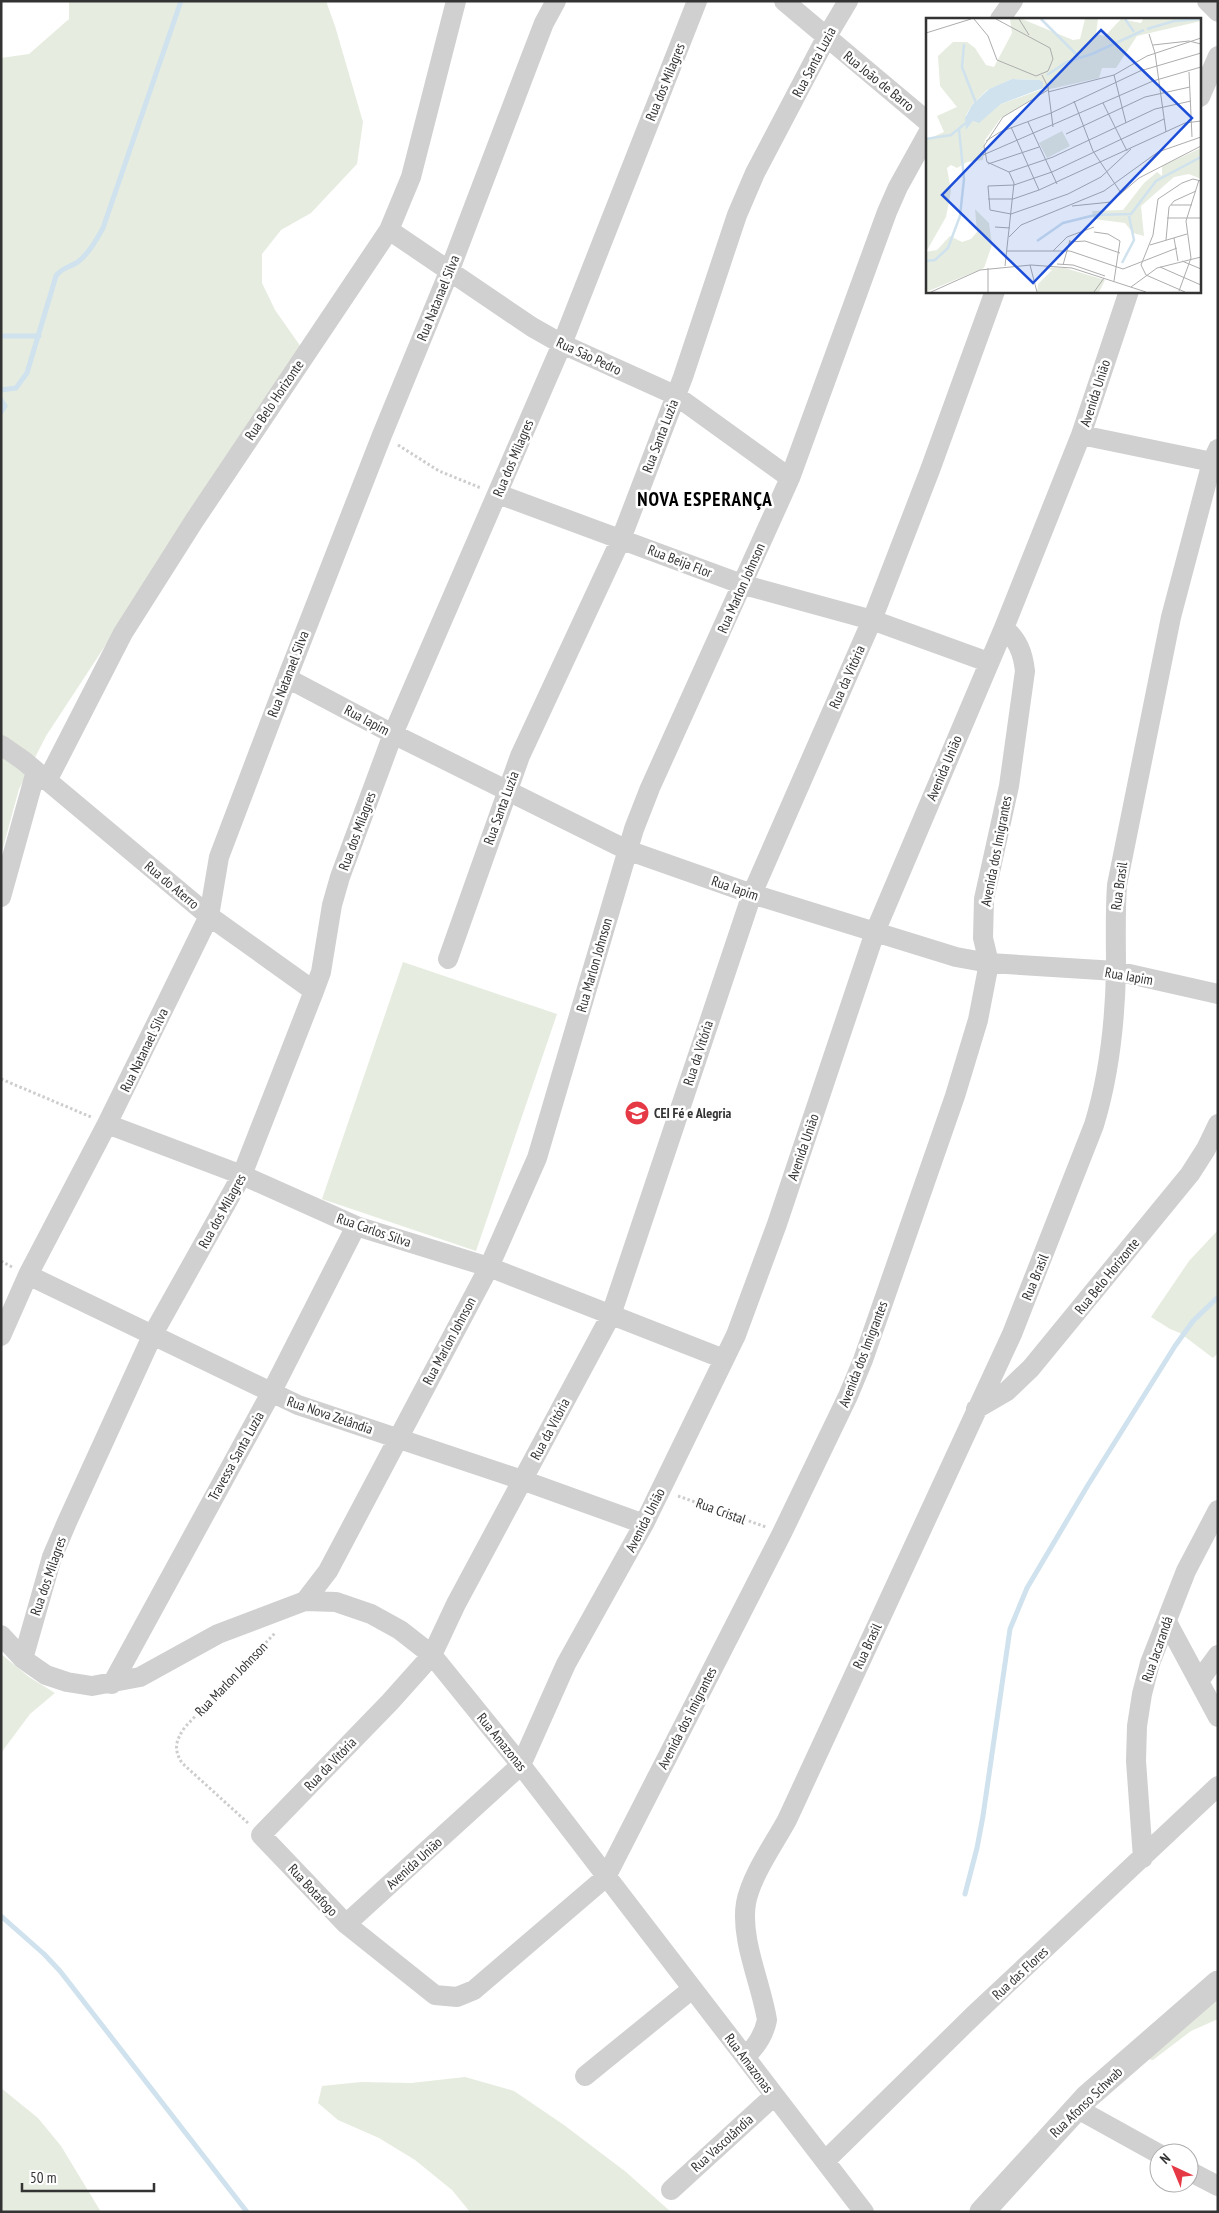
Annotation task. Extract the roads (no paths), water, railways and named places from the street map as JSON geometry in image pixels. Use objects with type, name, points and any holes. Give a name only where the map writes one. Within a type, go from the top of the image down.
[{"type":"street","name":"Rua Belo Horizonte","points":[[42,776],[123,633],[194,521],[389,230],[411,177],[456,1]]},
{"type":"street","name":"Rua Natanael Silva","points":[[1,1336],[28,1275],[107,1124],[209,916],[214,875],[219,857],[382,435],[449,272],[529,62],[556,1]]},
{"type":"street","name":"Rua dos Milagres","points":[[23,1660],[52,1557],[153,1334],[242,1175],[321,972],[332,905],[340,877],[393,734],[562,344],[697,1]]},
{"type":"street","name":"Rua João de Barro","points":[[784,1],[926,120]]},
{"type":"street","name":"Rua Santa Luzia","points":[[448,959],[507,791],[542,704],[621,539],[692,351],[737,215],[755,173],[826,38],[848,1]]},
{"type":"street","points":[[1001,18],[1013,1]]},
{"type":"street","points":[[1207,1],[1218,12]]},
{"type":"street","points":[[1202,92],[1218,56]]},
{"type":"street","name":"Rua Marlon Johnson","points":[[306,1601],[328,1571],[489,1266],[537,1158],[627,850],[650,788],[744,585],[790,478],[887,212],[898,187],[926,137]]},
{"type":"street","name":"Rua São Pedro","points":[[389,230],[511,315],[562,344],[675,395],[790,478]]},
{"type":"street","name":"Rua da Vitória","points":[[261,1835],[390,1702],[432,1655],[456,1604],[610,1315],[752,894],[872,620],[930,470],[995,292]]},
{"type":"street","name":"Avenida União","points":[[346,1924],[521,1766],[566,1664],[644,1524],[736,1335],[777,1224],[876,932],[988,662],[1004,628],[1081,435],[1129,292]]},
{"type":"street","points":[[1081,435],[1215,455]]},
{"type":"street","name":"Rua Brasil","points":[[745,2057],[758,2044],[765,2032],[767,2020],[745,1926],[746,1901],[750,1887],[787,1820],[1012,1334],[1094,1125],[1108,1071],[1116,971],[1115,912],[1117,885],[1171,618],[1215,455]]},
{"type":"street","name":"Rua Beija Flor","points":[[498,494],[744,585],[872,620],[988,662]]},
{"type":"street","name":"Avenida dos Imigrantes","points":[[474,1990],[606,1877],[782,1533],[848,1396],[863,1360],[971,1048],[989,963],[983,938],[984,899],[1009,786],[1025,671],[1019,645],[1004,628]]},
{"type":"street","name":"Rua Iapim","points":[[287,678],[393,734],[627,850],[752,894],[956,956],[989,963],[1022,963],[1116,971],[1218,994]]},
{"type":"street","points":[[1,745],[42,776],[1,897]]},
{"type":"street","name":"Rua do Aterro","points":[[42,776],[209,916],[314,992]]},
{"type":"street","name":"Rua Carlos Silva","points":[[107,1124],[242,1175],[356,1226],[489,1266],[724,1359]]},
{"type":"street","name":"Rua Belo Horizonte","points":[[976,1409],[1007,1391],[1031,1368],[1190,1174],[1206,1149],[1218,1124]]},
{"type":"street","name":"Travessa Santa Luzia","points":[[112,1684],[271,1393],[356,1226]]},
{"type":"street","name":"Rua Nova Zelândia","points":[[28,1275],[153,1334],[271,1393],[331,1417],[522,1480],[644,1524]]},
{"type":"street","name":"Rua Jacarandá","points":[[1143,1858],[1136,1761],[1137,1726],[1142,1694],[1150,1663],[1186,1571],[1218,1510]]},
{"type":"street","name":"Rua Amazonas","points":[[1,1635],[23,1660],[46,1675],[67,1682],[92,1686],[112,1684],[140,1677],[218,1634],[306,1601],[336,1602],[372,1614],[406,1634],[432,1655],[521,1766],[825,2162],[856,2209]]},
{"type":"street","points":[[1167,1622],[1218,1717]]},
{"type":"street","points":[[1198,1681],[1218,1655]]},
{"type":"street","name":"Rua das Flores","points":[[825,2162],[975,2014],[1218,1786]]},
{"type":"street","name":"Rua Botafogo","points":[[261,1835],[346,1924],[435,1995],[458,1997],[474,1990]]},
{"type":"street","name":"Rua Afonso Schwab","points":[[1198,2000],[1218,1973]]},
{"type":"street","name":"Rua Afonso Schwab","points":[[982,2212],[1076,2108],[1218,1983]]},
{"type":"street","points":[[586,2076],[692,1988]]},
{"type":"street","name":"Rua Vascolândia","points":[[671,2190],[774,2096]]},
{"type":"street","points":[[1076,2108],[1149,2148]]},
{"type":"street","points":[[1199,2176],[1218,2186]]},
{"type":"waterway","points":[[1,390],[16,388],[27,373],[56,276],[83,257],[103,228],[181,1]]},
{"type":"waterway","points":[[1,336],[39,336]]},
{"type":"waterway","points":[[1,400],[5,406],[1,412]]},
{"type":"waterway","points":[[965,1894],[983,1816],[1010,1629],[1027,1588],[1088,1485],[1175,1346],[1193,1321],[1218,1297]]},
{"type":"waterway","points":[[1,1916],[44,1954],[60,1971],[247,2212]]},
{"type":"place","name":"CEI Fé e Alegria","points":[[637,1113]]},
{"type":"district","name":"NOVA ESPERANÇA","points":[[705,499]]}]
